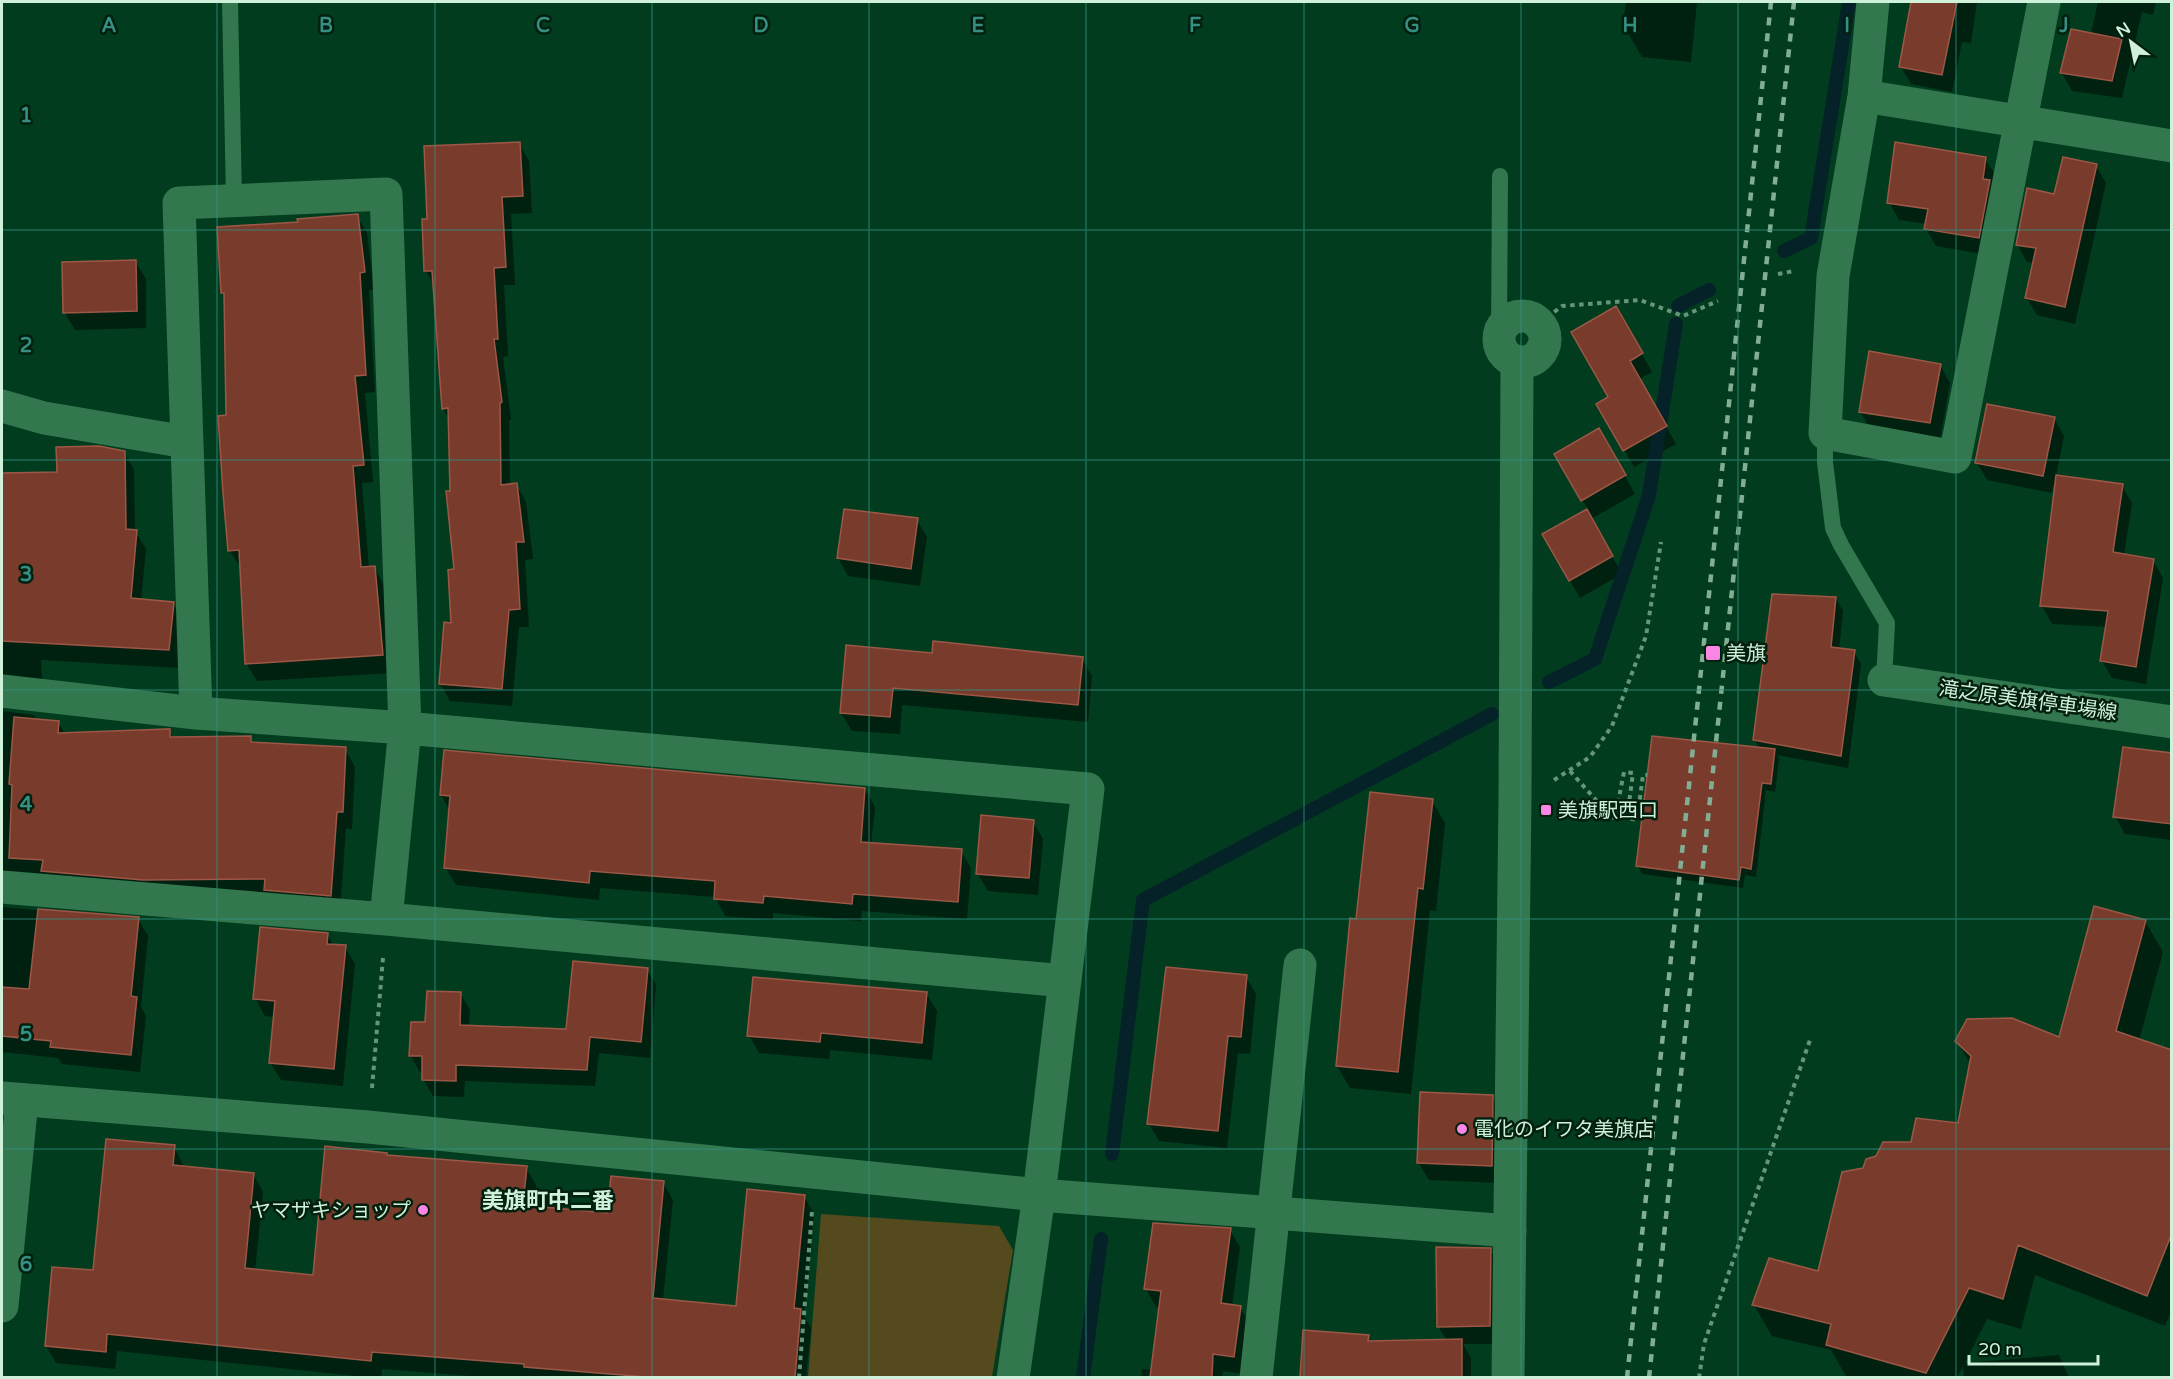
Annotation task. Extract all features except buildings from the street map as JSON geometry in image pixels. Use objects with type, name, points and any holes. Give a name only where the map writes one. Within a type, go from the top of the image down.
[{"type":"street","points":[[1874,2],[1864,96],[1833,276],[1825,433],[1955,457],[2044,2]]},
{"type":"street","points":[[1864,96],[2172,146]]},
{"type":"street","points":[[196,713],[179,203],[386,194],[405,728],[386,919]]},
{"type":"street","points":[[1508,1377],[1510,1232],[1508,350],[1505,323],[1518,316],[1526,315],[1540,323]]},
{"type":"street","points":[[2,405],[44,418],[186,442]]},
{"type":"street","name":"滝之原美旗停車場線","points":[[1884,680],[2172,722]]},
{"type":"street","points":[[2,691],[196,713],[405,728],[1088,789],[1039,1195],[1013,1377]]},
{"type":"street","points":[[2,887],[386,919],[1065,981]]},
{"type":"street","points":[[1256,1377],[1300,965]]},
{"type":"street","points":[[2,1306],[12,1099],[368,1127],[1039,1195],[1510,1232]]},
{"type":"lane","points":[[230,2],[234,200]]},
{"type":"lane","points":[[1500,176],[1508,350]]},
{"type":"lane","points":[[1825,433],[1825,462],[1833,528],[1840,546],[1887,623],[1884,680]]},
{"type":"path","points":[[1540,323],[1562,306],[1640,300],[1683,316],[1718,301]]},
{"type":"path","points":[[1647,776],[1643,775],[1637,820],[1627,818],[1633,773],[1624,772],[1616,818],[1611,817],[1570,771],[1596,751],[1618,711],[1646,636],[1661,542]]},
{"type":"path","points":[[368,1127],[386,919]]},
{"type":"path","points":[[1699,1377],[1704,1344],[1810,1041]]},
{"type":"path","points":[[799,1377],[812,1206]]},
{"type":"shaded area","points":[[821,1214],[999,1226],[1013,1250],[992,1377],[808,1377]]},
{"type":"waterway","points":[[1784,251],[1811,238],[1849,2]]},
{"type":"waterway","points":[[1678,306],[1709,290]]},
{"type":"waterway","points":[[1549,682],[1595,659],[1649,495],[1676,324]]},
{"type":"waterway","points":[[1112,1154],[1143,900],[1492,714]]},
{"type":"waterway","points":[[1083,1378],[1101,1239]]},
{"type":"railway","points":[[1627,1378],[1771,2]]},
{"type":"railway","points":[[1649,1378],[1794,2]]},
{"type":"place","name":"美旗","points":[[1713,653]]},
{"type":"place","name":"美旗駅西口","points":[[1546,810]]},
{"type":"place","name":"電化のイワタ美旗店","points":[[1462,1129]]},
{"type":"place","name":"ヤマザキショップ","points":[[423,1210]]},
{"type":"district","name":"美旗町中二番","points":[[548,1200]]}]
